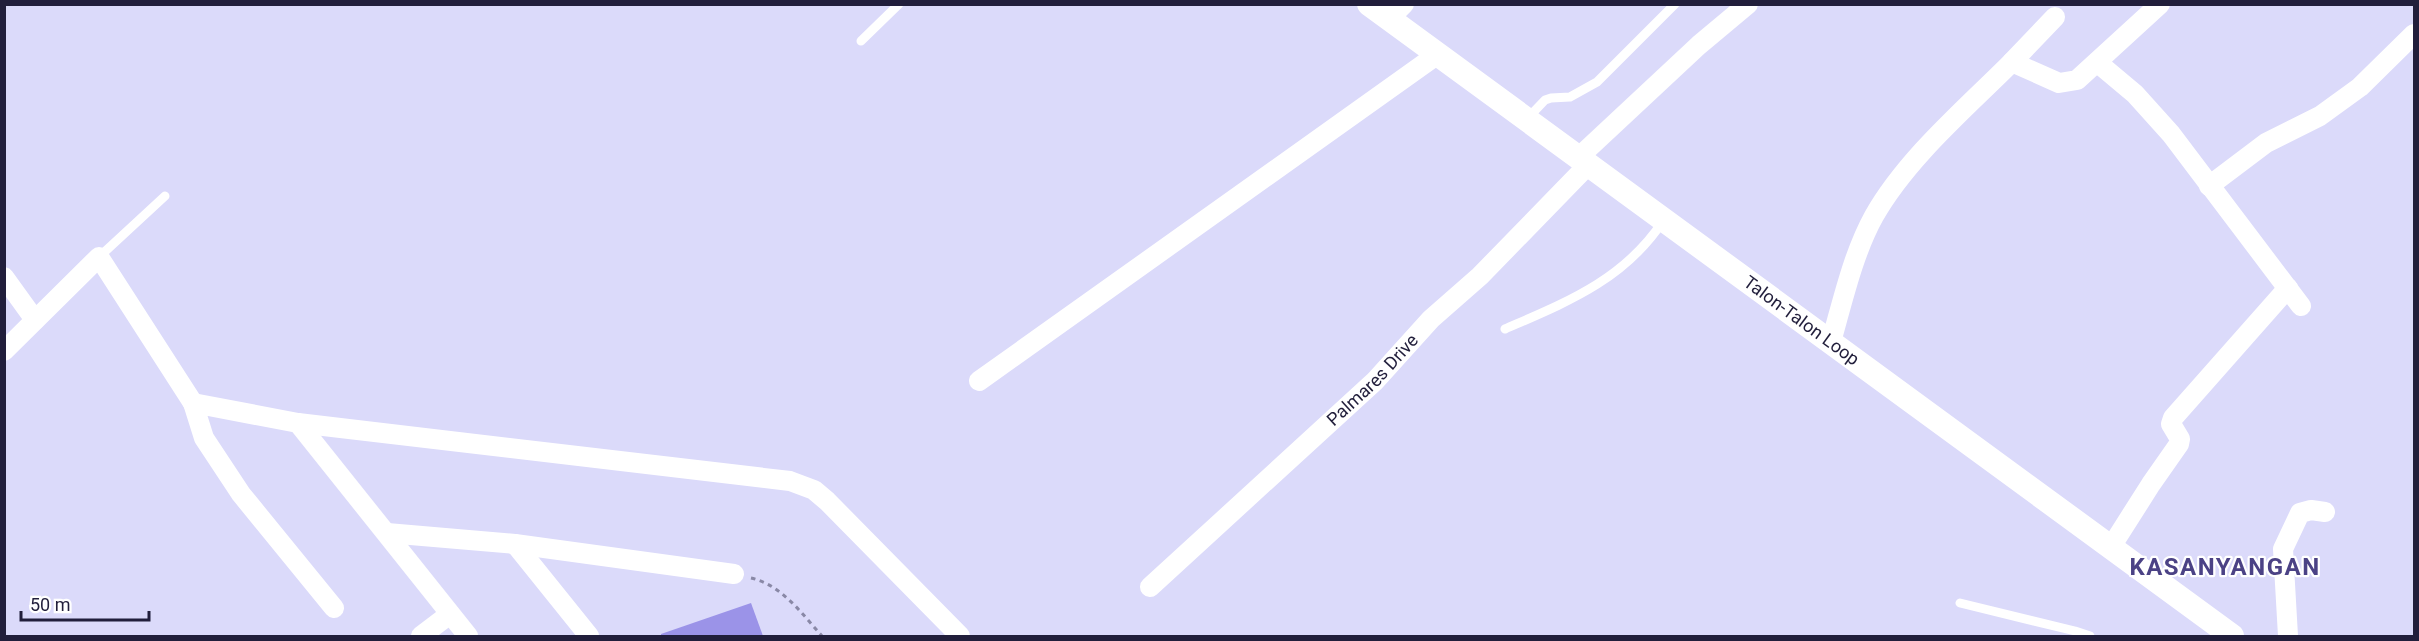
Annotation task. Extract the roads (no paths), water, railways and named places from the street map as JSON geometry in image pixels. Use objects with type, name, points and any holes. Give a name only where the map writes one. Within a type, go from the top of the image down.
[{"type":"street","name":"Talon-Talon Loop","points":[[1369,4],[1396,12],[1438,54],[2232,636]]},
{"type":"street","name":"Palmares Drive","points":[[1150,587],[1375,381],[1431,319],[1480,276],[1584,161],[1691,53],[1748,4]]},
{"type":"street","points":[[2012,62],[2048,80],[2066,83],[2077,80],[2160,4]]},
{"type":"street","points":[[1831,342],[1859,252],[1873,218],[1896,181],[2055,17]]},
{"type":"street","points":[[2209,186],[2266,143],[2320,116],[2360,87],[2415,34]]},
{"type":"street","points":[[980,381],[1438,54]]},
{"type":"street","points":[[2098,63],[2135,94],[2171,134],[2301,306]]},
{"type":"street","points":[[4,351],[99,257],[194,403],[204,438],[241,494],[334,608]]},
{"type":"street","points":[[4,277],[35,320]]},
{"type":"street","points":[[2111,547],[2151,484],[2180,444],[2180,438],[2171,424],[2173,418],[2288,288]]},
{"type":"street","points":[[194,403],[298,423],[790,481],[814,490],[827,501],[960,636]]},
{"type":"street","points":[[298,423],[468,636]]},
{"type":"street","points":[[2288,636],[2284,543],[2300,513],[2311,510],[2325,512]]},
{"type":"street","points":[[387,532],[515,544],[734,574]]},
{"type":"street","points":[[515,544],[589,636]]},
{"type":"street","points":[[421,636],[450,614]]},
{"type":"lane","points":[[861,41],[899,4]]},
{"type":"lane","points":[[1527,119],[1545,100],[1570,97],[1597,82],[1675,4]]},
{"type":"lane","points":[[99,257],[165,196]]},
{"type":"lane","points":[[1505,329],[1557,307],[1615,273],[1641,249],[1665,219]]},
{"type":"lane","points":[[1960,603],[2090,636]]},
{"type":"district","name":"KASANYANGAN","points":[[2225,567]]}]
